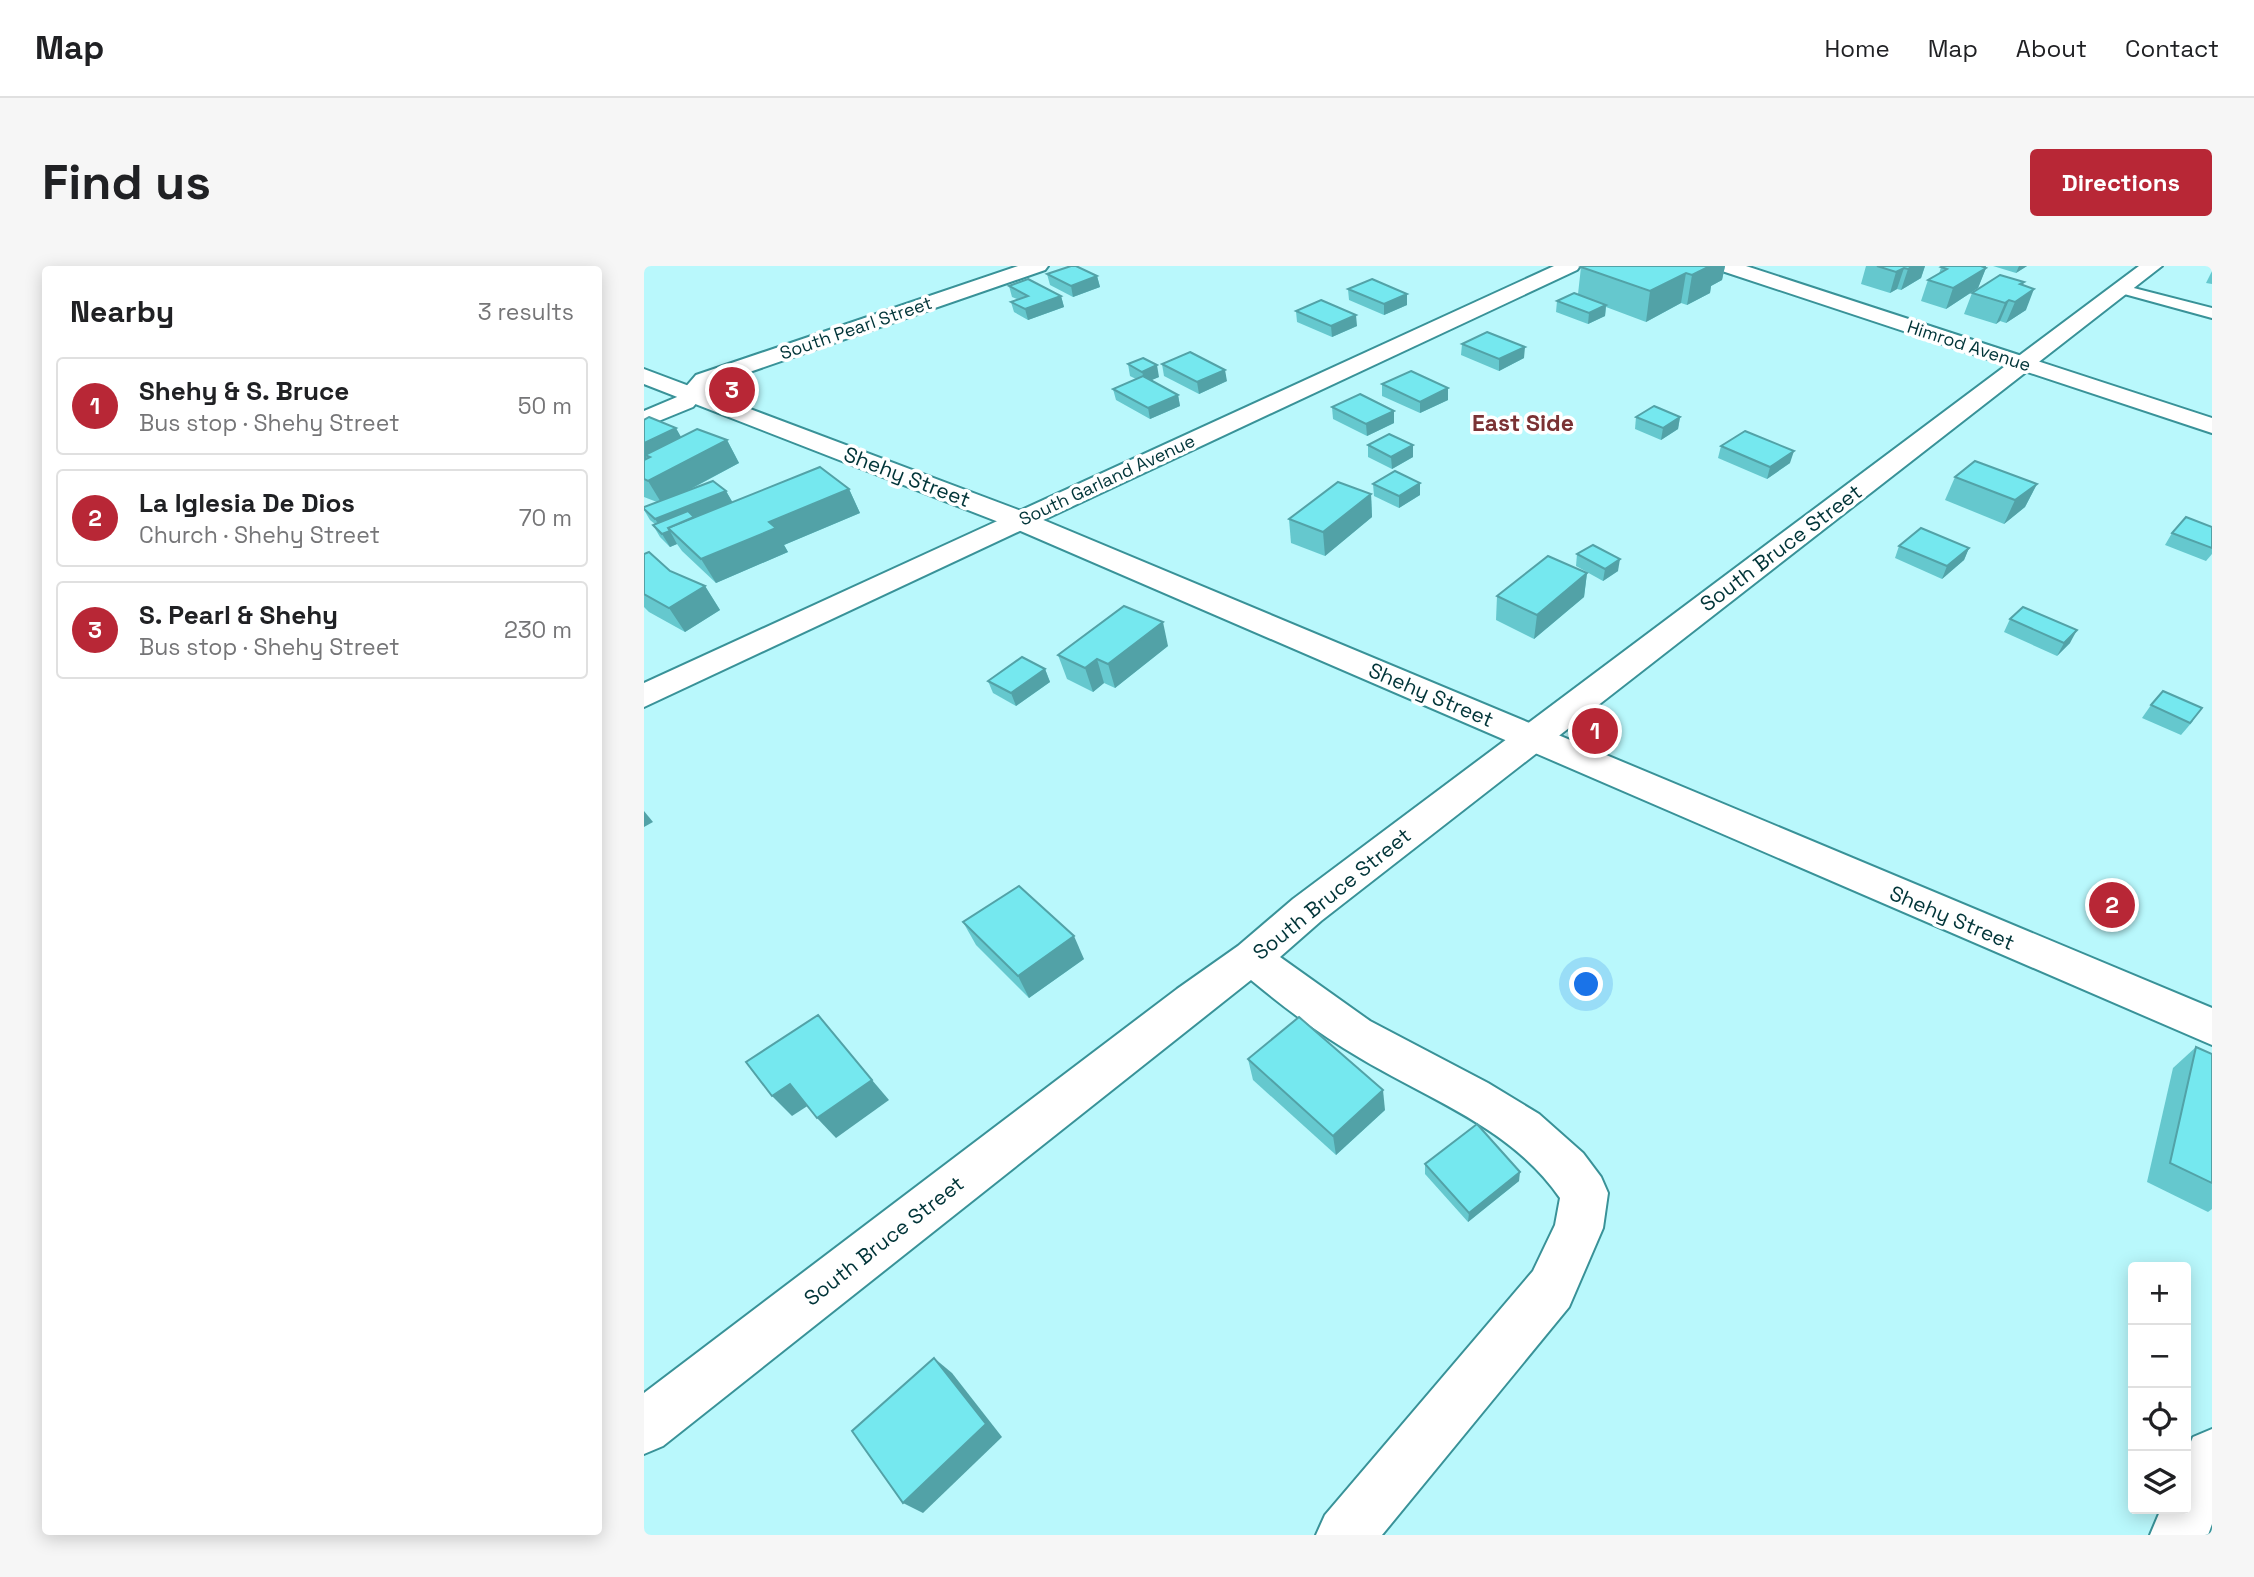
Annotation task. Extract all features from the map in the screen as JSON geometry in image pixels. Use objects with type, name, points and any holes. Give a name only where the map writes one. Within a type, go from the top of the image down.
[{"type":"street","name":"South Pearl Street","points":[[644,420],[673,409],[704,380],[717,374],[1038,266]]},
{"type":"street","name":"South Garland Avenue","points":[[644,696],[1570,266]]},
{"type":"street","name":"Himrod Avenue","points":[[1726,266],[2212,426]]},
{"type":"street","name":"South Bruce Street","points":[[644,1427],[1192,1001],[1252,958],[1307,910],[2152,266]]},
{"type":"street","name":"Shehy Street","points":[[644,376],[1019,520],[2212,1027]]},
{"type":"street","points":[[1252,958],[1308,1004],[1391,1055],[1466,1092],[1528,1133],[1569,1167],[1584,1193],[1579,1228],[1551,1289],[1345,1535]]},
{"type":"street","points":[[2179,1535],[2212,1457]]},
{"type":"lane","points":[[2122,289],[2212,313]]},
{"type":"building","points":[[1071,266],[1097,276],[1071,286],[1047,274]]},
{"type":"building","points":[[1710,266],[1692,275],[1686,273],[1650,291],[1581,267]]},
{"type":"building","points":[[1877,266],[1913,266],[1896,272]]},
{"type":"building","points":[[1941,267],[1986,268],[1953,288],[1928,280],[1947,269]]},
{"type":"building","points":[[2000,275],[2024,282],[2020,284],[2034,289],[2015,302],[2009,300],[2005,303],[1972,293]]},
{"type":"building","points":[[1028,279],[1061,296],[1025,309],[1011,302],[1028,296],[1009,286]]},
{"type":"building","points":[[1372,279],[1407,294],[1384,304],[1348,289]]},
{"type":"building","points":[[1574,293],[1606,305],[1589,313],[1557,301]]},
{"type":"building","points":[[1321,300],[1356,315],[1331,326],[1296,311]]},
{"type":"building","points":[[1487,332],[1525,347],[1499,359],[1462,344]]},
{"type":"building","points":[[1190,352],[1225,370],[1197,382],[1162,364]]},
{"type":"building","points":[[1143,358],[1157,365],[1142,372],[1128,364]]},
{"type":"building","points":[[1411,371],[1448,388],[1420,402],[1382,384]]},
{"type":"building","points":[[1143,376],[1178,395],[1148,408],[1113,389]]},
{"type":"building","points":[[1360,394],[1394,411],[1366,424],[1332,407]]},
{"type":"building","points":[[1654,406],[1680,417],[1663,428],[1636,417]]},
{"type":"building","points":[[649,417],[676,428],[644,443],[644,420]]},
{"type":"building","points":[[697,429],[727,440],[648,481],[644,479],[644,460],[650,457],[645,455]]},
{"type":"building","points":[[1745,431],[1794,451],[1770,467],[1721,446]]},
{"type":"building","points":[[1389,434],[1413,445],[1391,457],[1368,445]]},
{"type":"building","points":[[1975,461],[2037,484],[2015,500],[1955,477]]},
{"type":"building","points":[[820,467],[849,489],[769,522],[776,528],[701,559],[668,528]]},
{"type":"building","points":[[1395,471],[1420,483],[1399,496],[1373,484]]},
{"type":"building","points":[[713,481],[726,491],[655,519],[644,509],[644,507]]},
{"type":"building","points":[[1338,482],[1371,494],[1323,532],[1289,519]]},
{"type":"building","points":[[688,511],[694,517],[668,528],[670,531],[662,534],[653,525]]},
{"type":"building","points":[[2186,517],[2212,527],[2212,548],[2172,533]]},
{"type":"building","points":[[1921,528],[1969,548],[1947,566],[1899,546]]},
{"type":"building","points":[[1593,545],[1620,559],[1605,569],[1577,554]]},
{"type":"building","points":[[649,552],[670,571],[705,586],[669,608],[644,594],[644,554]]},
{"type":"building","points":[[1548,556],[1587,573],[1537,615],[1497,596]]},
{"type":"building","points":[[1124,606],[1163,622],[1108,664],[1097,659],[1085,668],[1058,655]]},
{"type":"building","points":[[2023,607],[2077,630],[2064,643],[2010,619]]},
{"type":"building","points":[[1022,657],[1045,669],[1011,693],[988,681]]},
{"type":"building","points":[[2163,691],[2202,708],[2190,723],[2151,705]]},
{"type":"building","points":[[1019,886],[1074,936],[1018,976],[963,922]]},
{"type":"building","points":[[818,1015],[872,1080],[817,1118],[790,1084],[772,1096],[746,1062]]},
{"type":"building","points":[[1299,1017],[1383,1090],[1333,1136],[1248,1059]]},
{"type":"building","points":[[2196,1047],[2212,1054],[2212,1183],[2170,1163]]},
{"type":"building","points":[[1477,1124],[1520,1172],[1469,1213],[1425,1164]]},
{"type":"building","points":[[934,1358],[986,1424],[903,1503],[852,1431]]},
{"type":"place","name":"S. Pearl & Shehy","points":[[732,390]]},
{"type":"place","name":"Shehy & S. Bruce","points":[[1595,731]]},
{"type":"place","name":"La Iglesia De Dios","points":[[2112,905]]},
{"type":"district","name":"East Side","points":[[1523,423]]}]
